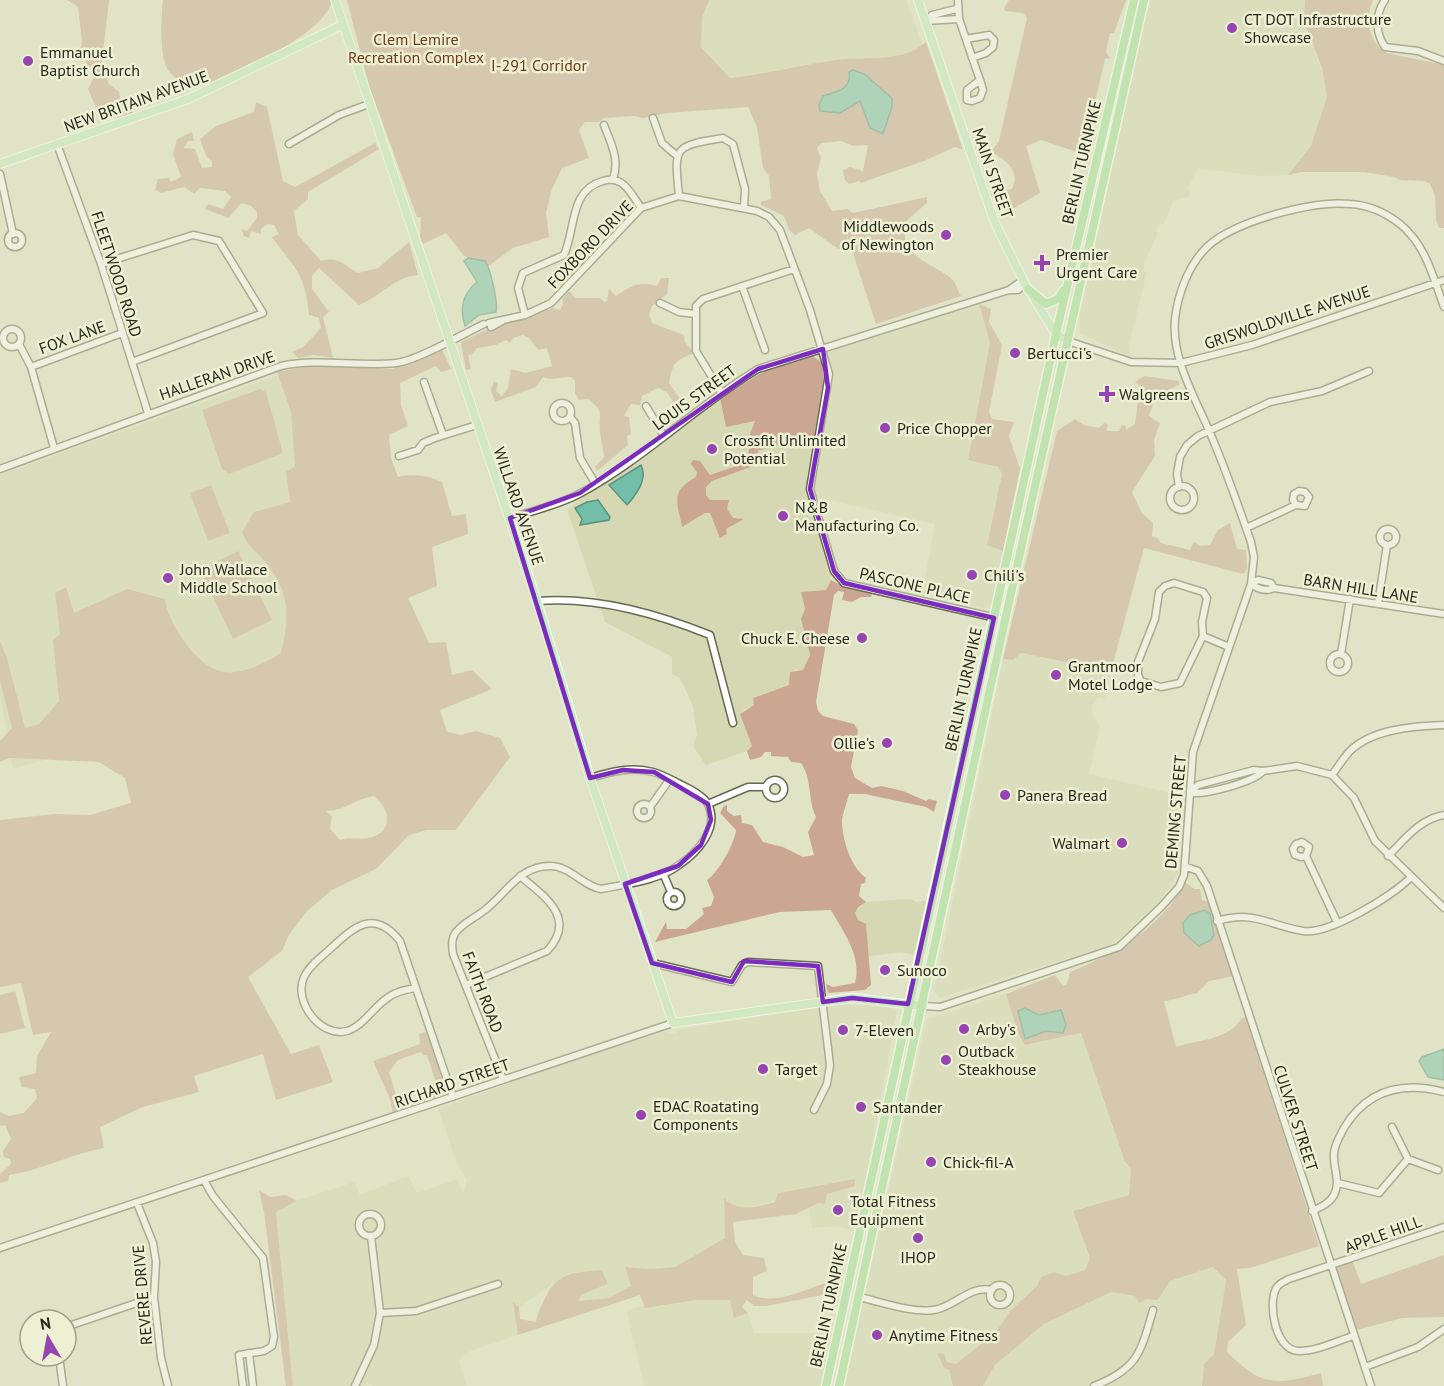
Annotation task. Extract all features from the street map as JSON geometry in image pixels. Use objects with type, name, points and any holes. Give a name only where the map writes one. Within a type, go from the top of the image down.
[{"type":"highway","name":"BERLIN TURNPIKE","points":[[826,1386],[1056,334],[1134,0]]},
{"type":"highway","name":"BERLIN TURNPIKE","points":[[839,1386],[1005,620],[1144,0]]},
{"type":"highway","points":[[1100,147],[1114,138]]},
{"type":"highway","points":[[1027,286],[1043,303],[1050,303],[1060,297],[1069,280]]},
{"type":"highway","points":[[873,1175],[885,1177]]},
{"type":"highway","points":[[834,1346],[848,1347]]},
{"type":"main road","name":"WILLARD AVENUE","points":[[335,0],[510,518],[590,778],[673,1023]]},
{"type":"main road","name":"MAIN STREET","points":[[918,0],[995,223],[1027,286],[1056,334],[1068,341]]},
{"type":"main road","name":"NEW BRITAIN AVENUE","points":[[0,164],[188,99],[342,25]]},
{"type":"main road","name":"RICHARD STREET","points":[[673,1023],[852,998],[923,1006]]},
{"type":"street","points":[[958,0],[956,9],[980,80]]},
{"type":"street","points":[[1385,0],[1378,13],[1377,24],[1385,47],[1418,51],[1444,61]]},
{"type":"street","points":[[926,21],[932,15],[956,9]]},
{"type":"street","points":[[926,21],[959,19]]},
{"type":"street","points":[[966,39],[989,35],[994,40],[993,47],[986,53],[972,58]]},
{"type":"street","points":[[289,144],[339,115],[369,104]]},
{"type":"street","points":[[654,118],[662,143],[676,155],[679,196]]},
{"type":"street","points":[[604,125],[618,166],[613,180]]},
{"type":"street","points":[[676,155],[690,143],[723,138],[730,140],[745,189],[744,208]]},
{"type":"street","name":"FLEETWOOD ROAD","points":[[57,144],[101,264],[148,413]]},
{"type":"street","points":[[0,174],[13,234]]},
{"type":"street","points":[[525,315],[518,288],[523,273],[564,255],[579,199],[587,189],[601,181],[613,180],[625,184],[641,208]]},
{"type":"street","name":"FOXBORO DRIVE","points":[[449,340],[502,320],[525,315],[557,298],[641,208],[679,196],[744,208],[769,218],[780,230],[823,349]]},
{"type":"street","name":"DEMING STREET","points":[[923,1006],[940,1007],[1119,948],[1179,886],[1186,867],[1193,752],[1251,584],[1254,557],[1246,528],[1181,363],[1175,320],[1183,287],[1192,266],[1209,245],[1221,237],[1271,217],[1336,203],[1351,204],[1384,213],[1414,238],[1430,265],[1444,307]]},
{"type":"street","points":[[101,264],[193,235],[219,241],[263,313],[132,362]]},
{"type":"street","points":[[722,392],[696,351],[696,306],[703,300],[794,269]]},
{"type":"street","name":"GRISWOLDVILLE AVENUE","points":[[1068,341],[1131,362],[1181,363],[1252,345],[1444,279]]},
{"type":"street","points":[[742,286],[765,350]]},
{"type":"street","name":"LOUIS STREET","points":[[510,518],[565,500],[595,483],[758,369],[1027,286]]},
{"type":"street","points":[[660,303],[679,312],[695,314]]},
{"type":"street","name":"FOX LANE","points":[[31,367],[122,333]]},
{"type":"street","name":"HALLERAN DRIVE","points":[[0,469],[281,366],[315,361],[397,363],[412,359],[449,340]]},
{"type":"street","points":[[19,344],[31,367],[54,448]]},
{"type":"street","name":"PASCONE PLACE","points":[[823,349],[829,374],[828,388],[810,489],[834,571],[844,583],[1005,620]]},
{"type":"street","points":[[1179,487],[1177,470],[1183,450],[1192,440],[1270,402],[1322,391],[1369,371]]},
{"type":"street","points":[[424,382],[443,435]]},
{"type":"street","points":[[646,406],[664,436]]},
{"type":"street","points":[[570,417],[575,423],[580,458],[595,483]]},
{"type":"street","points":[[399,456],[418,450],[423,443],[477,424]]},
{"type":"street","points":[[1246,528],[1296,505]]},
{"type":"street","points":[[1378,604],[1387,545]]},
{"type":"street","name":"BARN HILL LANE","points":[[1251,584],[1258,580],[1271,583],[1274,588],[1444,614]]},
{"type":"street","points":[[1174,583],[1203,592],[1208,606],[1202,622],[1203,636],[1180,682],[1168,687],[1142,681],[1138,675],[1138,662],[1155,620],[1159,592],[1165,586],[1174,583]]},
{"type":"street","points":[[1341,654],[1350,599]]},
{"type":"street","points":[[537,601],[568,600],[616,605],[710,635],[732,723]]},
{"type":"street","points":[[1203,636],[1229,647]]},
{"type":"street","points":[[1332,776],[1349,752],[1362,741],[1391,732],[1444,725]]},
{"type":"street","points":[[1190,792],[1201,793],[1255,778],[1263,771],[1297,766],[1332,776],[1354,798],[1375,841],[1410,878],[1444,908]]},
{"type":"street","points":[[590,778],[622,770],[654,772],[698,794],[708,804],[748,787],[766,787]]},
{"type":"street","points":[[650,807],[670,779]]},
{"type":"street","name":"FAITH ROAD","points":[[503,1079],[453,954],[452,943],[455,933],[489,908],[520,876],[542,867],[553,866],[569,871],[596,888],[625,884],[663,873],[678,866],[701,845],[708,832],[711,820],[708,804]]},
{"type":"street","points":[[1388,856],[1418,826],[1431,817],[1444,815]]},
{"type":"street","points":[[1306,856],[1337,922]]},
{"type":"street","name":"CULVER STREET","points":[[1186,867],[1198,872],[1204,879],[1371,1386]]},
{"type":"street","points":[[663,873],[671,892]]},
{"type":"street","points":[[466,985],[547,951],[553,945],[557,936],[558,912],[520,876]]},
{"type":"street","points":[[1217,921],[1238,915],[1254,917],[1306,932],[1319,931],[1376,904],[1396,891],[1410,878]]},
{"type":"street","points":[[415,988],[386,998],[347,1031],[331,1031],[317,1024],[301,991],[303,978],[310,968],[353,928],[365,923],[380,923],[400,941],[453,1097]]},
{"type":"street","points":[[651,963],[732,982],[742,965],[748,962],[818,966],[830,1070],[827,1084],[814,1105],[814,1110]]},
{"type":"street","name":"RICHARD STREET","points":[[0,1248],[205,1182],[673,1023]]},
{"type":"street","points":[[1312,1211],[1327,1204],[1338,1183],[1334,1152],[1338,1138],[1362,1103],[1412,1086],[1444,1092]]},
{"type":"street","points":[[1392,1127],[1408,1159],[1438,1170]]},
{"type":"street","points":[[1338,1183],[1379,1193],[1408,1159]]},
{"type":"street","points":[[205,1182],[213,1196],[263,1258],[274,1337],[272,1346],[264,1351],[239,1355],[243,1386]]},
{"type":"street","name":"REVERE DRIVE","points":[[137,1203],[153,1243],[156,1262],[154,1298],[161,1358],[168,1386]]},
{"type":"street","name":"APPLE HILL","points":[[1353,1336],[1297,1351],[1290,1348],[1277,1334],[1275,1293],[1278,1287],[1289,1279],[1444,1227]]},
{"type":"street","points":[[355,1386],[374,1345],[380,1313],[371,1236]]},
{"type":"street","points":[[380,1313],[416,1311],[498,1284]]},
{"type":"street","points":[[859,1297],[922,1311],[945,1307],[980,1289],[992,1290]]},
{"type":"street","points":[[78,1323],[154,1298]]},
{"type":"street","points":[[1094,1386],[1107,1384],[1127,1368],[1141,1352],[1153,1310]]},
{"type":"street","points":[[1365,1367],[1418,1347],[1444,1329]]},
{"type":"street","points":[[249,1353],[253,1386]]},
{"type":"street","points":[[61,1368],[63,1386]]},
{"type":"highlighted area","points":[[823,349],[828,388],[810,489],[834,571],[844,583],[994,618],[908,1004],[852,998],[823,1002],[818,966],[744,961],[732,982],[652,963],[625,884],[678,866],[701,845],[711,820],[708,804],[654,772],[623,770],[590,778],[510,518],[580,493],[758,369]]},
{"type":"shaded area","points":[[709,0],[906,0],[923,46],[892,57],[838,60],[730,78],[701,47],[702,18]]},
{"type":"shaded area","points":[[1149,0],[1305,0],[1305,21],[1328,91],[1318,132],[1308,150],[1288,175],[1259,176],[1198,168],[1188,188],[1190,192],[1188,197],[1173,201],[1164,224],[1158,225],[1157,235],[1144,264],[1144,271],[1147,272],[1129,345],[1131,357],[1079,333],[1080,315]]},
{"type":"shaded area","points":[[979,304],[990,343],[968,460],[999,467],[1002,474],[987,544],[1003,551],[993,603],[988,608],[982,608],[922,594],[935,524],[815,497],[813,487],[822,430],[818,416],[807,474],[808,495],[831,580],[826,590],[801,592],[805,609],[801,619],[810,655],[803,671],[795,669],[789,685],[754,697],[755,705],[743,710],[744,724],[752,746],[747,751],[706,765],[693,746],[697,735],[693,706],[680,678],[672,674],[672,657],[605,622],[567,509],[720,398],[726,427],[818,357],[813,356]]},
{"type":"shaded area","name":"John Wallace Middle School","points":[[284,373],[346,658],[120,738],[13,769],[0,696],[0,475]]},
{"type":"shaded area","points":[[1021,653],[1111,671],[1105,698],[1098,697],[1092,707],[1093,715],[1100,726],[1089,774],[1183,796],[1178,874],[1163,897],[1136,927],[1108,946],[939,998],[934,990],[1003,659],[1013,660]]},
{"type":"shaded area","points":[[911,899],[916,902],[927,900],[914,955],[901,952],[859,958],[853,913],[858,907],[866,902]]},
{"type":"shaded area","points":[[1006,994],[1018,1033],[1043,1042],[1081,1033],[1131,1168],[1129,1195],[1073,1211],[1090,1258],[1085,1270],[1037,1286],[1010,1311],[996,1332],[956,1364],[947,1362],[938,1353],[944,1368],[949,1370],[953,1386],[844,1386],[927,1019]]},
{"type":"shaded area","points":[[834,1005],[886,1005],[897,1011],[856,1232],[839,1226],[812,1228],[809,1207],[827,1194],[855,1186],[855,1179],[779,1193],[775,1201],[748,1208],[733,1207],[724,1199],[726,1238],[675,1267],[650,1269],[625,1267],[631,1286],[609,1298],[578,1301],[581,1295],[608,1285],[569,1273],[519,1307],[514,1303],[518,1335],[465,1353],[459,1361],[467,1386],[372,1386],[367,1382],[364,1386],[293,1386],[276,1211],[299,1200],[354,1182],[360,1195],[408,1176],[417,1193],[457,1179],[463,1193],[467,1180],[458,1166],[438,1109],[553,1067],[665,1032],[677,1034],[676,1030]]},
{"type":"shaded area","points":[[1213,1267],[1226,1280],[1214,1355],[1204,1364],[1202,1386],[983,1386],[995,1365],[1044,1324],[1111,1292],[1158,1300],[1170,1281]]},
{"type":"shaded area","points":[[696,1300],[730,1300],[734,1317],[748,1313],[754,1333],[834,1333],[821,1386],[644,1386],[627,1312],[636,1307]]},
{"type":"green space","points":[[67,0],[109,0],[102,61],[109,84],[119,92],[122,104],[135,114],[123,119],[99,115],[88,89],[94,77],[80,51],[82,41],[78,7]]},
{"type":"green space","points":[[163,0],[332,0],[326,13],[314,26],[280,50],[210,84],[209,81],[190,87],[178,80],[165,64],[161,36]]},
{"type":"green space","name":"I-291 Corridor","points":[[347,0],[709,0],[702,18],[701,47],[730,78],[836,60],[895,56],[916,49],[926,42],[963,150],[955,147],[924,161],[860,183],[860,181],[849,184],[845,180],[843,170],[850,167],[863,171],[868,145],[854,146],[841,141],[821,143],[817,148],[821,158],[817,174],[820,191],[832,211],[847,209],[853,213],[927,197],[927,203],[907,220],[906,242],[918,257],[952,279],[961,296],[876,324],[847,235],[848,245],[838,249],[809,228],[795,235],[789,230],[784,216],[761,205],[761,202],[771,199],[769,176],[763,168],[757,127],[748,107],[667,113],[643,118],[634,116],[604,118],[599,122],[585,122],[579,130],[589,158],[562,168],[552,189],[546,213],[549,237],[513,248],[486,268],[463,255],[446,233],[423,244],[420,238],[421,217],[417,217],[369,86]]},
{"type":"green space","points":[[1009,0],[1126,0],[1114,33],[1110,33],[1106,52],[1110,58],[1105,59],[1083,154],[1041,140],[1026,146],[1040,193],[1007,212],[999,210],[990,193],[1012,189],[1014,175],[1009,165],[991,152],[999,141],[1027,18],[1023,13],[1005,11],[1004,8]]},
{"type":"green space","points":[[1305,0],[1373,0],[1369,14],[1370,30],[1381,49],[1387,53],[1444,65],[1444,228],[1439,228],[1436,220],[1435,196],[1430,184],[1424,181],[1400,180],[1364,172],[1301,172],[1288,175],[1311,146],[1327,97],[1322,68],[1304,21]]},
{"type":"green space","points":[[256,102],[267,107],[283,181],[295,187],[375,143],[379,149],[308,192],[308,199],[294,211],[298,235],[321,261],[336,260],[358,273],[378,268],[409,242],[418,275],[402,279],[359,305],[319,268],[312,276],[312,289],[329,312],[323,317],[333,358],[313,355],[298,358],[292,352],[303,347],[321,328],[319,318],[309,315],[305,290],[298,273],[272,237],[279,234],[274,225],[268,224],[261,229],[261,234],[251,231],[249,238],[244,236],[241,229],[247,231],[257,218],[257,212],[251,206],[241,203],[229,218],[205,209],[208,204],[223,209],[231,197],[225,191],[200,188],[194,194],[184,187],[161,193],[155,190],[158,179],[169,178],[171,182],[181,177],[173,154],[177,139],[192,132],[194,141],[188,141],[184,148],[195,149],[202,168],[212,167],[212,161],[206,156],[200,139],[216,126],[254,112]]},
{"type":"green space","points":[[661,278],[669,278],[667,294],[652,306],[649,314],[652,323],[684,335],[685,342],[694,353],[676,363],[669,383],[685,406],[683,411],[665,422],[662,420],[677,408],[667,392],[658,388],[642,396],[640,405],[631,404],[624,416],[629,417],[631,434],[627,436],[628,445],[597,471],[595,467],[604,457],[600,414],[588,399],[579,400],[575,393],[575,381],[571,377],[550,379],[543,377],[536,387],[495,402],[491,390],[494,381],[498,384],[496,391],[502,396],[508,388],[511,369],[526,373],[552,366],[547,348],[538,350],[529,338],[523,335],[513,338],[510,343],[506,340],[496,345],[477,348],[473,354],[468,355],[471,369],[466,370],[461,342],[486,330],[553,308],[560,310],[563,304],[562,299],[569,291],[575,298],[600,298],[604,302],[607,301],[609,289],[616,296],[635,285],[657,286]]},
{"type":"green space","points":[[979,304],[991,309],[989,322],[1002,345],[989,412],[992,419],[1014,422],[1009,436],[1020,469],[1003,551],[987,545],[1002,474],[998,467],[968,460],[990,343]]},
{"type":"green space","points":[[442,349],[451,369],[441,372],[436,366],[400,383],[401,405],[408,426],[389,435],[391,458],[398,477],[420,476],[442,482],[452,516],[466,514],[468,534],[432,547],[437,586],[408,598],[429,643],[446,642],[452,675],[472,670],[492,689],[440,710],[447,732],[461,735],[476,731],[500,738],[510,757],[456,830],[427,830],[409,835],[376,869],[332,890],[306,912],[289,935],[282,951],[248,977],[291,1054],[319,1045],[333,1082],[276,1100],[263,1054],[194,1076],[199,1092],[143,1107],[100,1127],[104,1148],[9,1175],[8,1181],[0,1183],[0,1174],[11,1164],[10,1159],[4,1157],[3,1151],[11,1139],[5,1125],[0,1126],[0,1112],[9,1116],[24,1113],[37,1098],[35,1089],[22,1087],[19,1077],[36,1073],[37,1056],[51,1032],[33,1035],[21,983],[0,987],[0,820],[54,814],[90,815],[131,803],[125,778],[99,762],[9,758],[0,762],[0,741],[12,728],[0,681],[0,641],[7,658],[25,728],[39,724],[59,701],[53,640],[60,634],[55,593],[66,587],[74,613],[127,589],[165,599],[171,619],[184,641],[202,660],[220,671],[244,671],[281,653],[286,629],[284,597],[275,575],[250,546],[242,532],[254,512],[290,502],[286,472],[295,466],[291,412],[277,372],[309,366],[393,369]],"holes":[[[374,796],[380,801],[387,820],[386,826],[376,835],[368,838],[340,840],[330,829],[332,816],[325,811],[340,809],[361,799]]]},
{"type":"green space","points":[[813,356],[823,364],[824,375],[814,438],[800,439],[758,450],[756,465],[712,481],[706,487],[706,495],[710,500],[729,500],[727,509],[733,518],[744,519],[726,529],[727,534],[720,538],[710,513],[705,513],[682,527],[677,497],[682,487],[696,477],[697,472],[691,464],[693,460],[700,461],[710,475],[748,462],[750,434],[755,421],[726,427],[720,398],[765,371]]},
{"type":"green space","points":[[1144,376],[1179,381],[1179,385],[1156,395],[1149,416],[1160,423],[1154,440],[1155,456],[1132,492],[1142,513],[1153,523],[1152,536],[1158,538],[1161,543],[1190,550],[1194,542],[1201,546],[1210,545],[1218,530],[1230,523],[1237,549],[1246,550],[1247,569],[1243,574],[1144,548],[1111,671],[1021,653],[1013,660],[1003,659],[1057,431],[1075,419],[1084,425],[1099,428],[1104,423],[1108,425],[1106,431],[1119,431],[1122,425],[1126,426],[1126,430],[1135,424],[1140,386],[1135,382]]},
{"type":"green space","points":[[260,389],[266,392],[283,453],[229,474],[222,469],[202,410]]},
{"type":"green space","points":[[211,485],[230,533],[208,541],[190,493]]},
{"type":"green space","points":[[238,551],[272,620],[233,639],[200,570]]},
{"type":"green space","points":[[831,580],[846,588],[872,594],[871,597],[861,597],[852,602],[842,600],[844,592],[838,591],[834,595],[816,702],[818,711],[823,716],[854,724],[858,730],[851,767],[855,778],[872,788],[881,786],[903,791],[926,801],[929,799],[937,801],[934,812],[926,807],[865,794],[849,794],[842,819],[843,830],[852,861],[866,878],[865,883],[861,884],[859,896],[866,902],[858,907],[855,913],[858,920],[866,924],[871,985],[865,990],[828,993],[826,984],[833,987],[855,983],[857,973],[854,954],[831,910],[780,912],[655,942],[666,922],[667,929],[686,929],[704,914],[702,908],[711,906],[714,897],[707,880],[725,857],[736,830],[720,813],[724,806],[727,805],[727,811],[734,816],[741,815],[742,823],[752,825],[763,842],[783,847],[803,857],[814,855],[808,832],[816,817],[805,770],[801,763],[791,762],[788,757],[771,756],[771,752],[765,752],[761,757],[750,760],[747,751],[752,746],[740,714],[754,705],[753,698],[789,685],[790,672],[803,670],[810,655],[801,619],[805,609],[801,592],[826,590]]},
{"type":"green space","points":[[1185,882],[1194,889],[1200,889],[1202,900],[1208,902],[1234,976],[1209,981],[1197,993],[1164,1001],[1176,1047],[1221,1035],[1246,1017],[1319,1246],[1250,1268],[1237,1269],[1246,1325],[1228,1342],[1227,1352],[1260,1377],[1280,1381],[1321,1373],[1323,1386],[1202,1386],[1204,1364],[1214,1354],[1226,1280],[1213,1267],[1170,1281],[1158,1300],[1146,1299],[1139,1304],[1135,1296],[1111,1292],[1044,1324],[995,1365],[983,1386],[953,1386],[949,1370],[944,1368],[937,1353],[944,1354],[947,1362],[956,1364],[996,1332],[1010,1311],[1037,1286],[1041,1277],[1054,1272],[1066,1276],[1085,1270],[1090,1258],[1073,1211],[1129,1195],[1131,1168],[1125,1162],[1081,1033],[1025,1045],[1018,1033],[1006,994],[1055,975],[1063,986],[1067,984],[1070,972],[1104,957],[1150,926],[1164,913]]},
{"type":"green space","points":[[15,991],[25,1028],[0,1034],[0,995]]},
{"type":"green space","points":[[428,1031],[446,1093],[421,1102],[422,1098],[435,1093],[433,1087],[436,1083],[427,1055],[421,1052],[398,1060],[389,1072],[399,1105],[404,1105],[405,1108],[393,1113],[390,1099],[373,1061],[420,1044],[419,1034]]},
{"type":"green space","points":[[855,1179],[855,1186],[827,1194],[825,1204],[818,1203],[796,1214],[733,1222],[735,1242],[743,1255],[764,1258],[767,1271],[753,1277],[753,1295],[762,1298],[782,1297],[831,1281],[839,1286],[838,1292],[766,1306],[754,1306],[747,1300],[742,1307],[748,1313],[734,1318],[730,1300],[696,1300],[645,1308],[640,1295],[518,1335],[513,1302],[519,1307],[520,1319],[536,1322],[551,1288],[569,1275],[602,1270],[608,1284],[581,1295],[578,1301],[609,1298],[631,1286],[625,1267],[650,1269],[675,1267],[725,1238],[724,1198],[736,1206],[755,1207],[775,1202],[778,1193]]},
{"type":"green space","points":[[259,1190],[270,1197],[286,1195],[297,1201],[276,1212],[293,1386],[286,1386],[264,1212]]},
{"type":"green space","points":[[1444,1255],[1444,1317],[1402,1318],[1357,1330],[1330,1267],[1352,1260],[1361,1284]]},
{"type":"water","points":[[853,70],[864,74],[892,98],[892,107],[883,134],[870,128],[860,101],[840,113],[820,111],[819,105],[823,96],[846,86],[849,72]]},
{"type":"water","points":[[468,258],[485,261],[492,278],[496,312],[479,315],[465,326],[462,307],[465,296],[477,282],[464,261]]},
{"type":"water","points":[[641,465],[642,481],[627,505],[609,485]]},
{"type":"water","points":[[598,500],[610,517],[609,520],[580,525],[582,519],[575,508]]},
{"type":"water","points":[[1205,910],[1210,914],[1214,935],[1211,940],[1199,946],[1184,933],[1183,923],[1190,915]]},
{"type":"water","points":[[1025,1008],[1039,1015],[1061,1010],[1066,1025],[1063,1033],[1046,1031],[1025,1039],[1018,1011]]},
{"type":"water","points":[[1444,1049],[1444,1080],[1428,1077],[1419,1061],[1422,1057]]},
{"type":"place","name":"CT DOT Infrastructure Showcase","points":[[1232,28]]},
{"type":"place","name":"Emmanuel Baptist Church","points":[[28,61]]},
{"type":"place","name":"Middlewoods of Newington","points":[[946,235]]},
{"type":"place","name":"Premier Urgent Care","points":[[1042,263]]},
{"type":"place","name":"Bertucci's","points":[[1015,353]]},
{"type":"place","name":"Walgreens","points":[[1107,394]]},
{"type":"place","name":"Price Chopper","points":[[885,428]]},
{"type":"place","name":"Crossfit Unlimited Potential","points":[[712,449]]},
{"type":"place","name":"N&B Manufacturing Co.","points":[[783,516]]},
{"type":"place","name":"Chili's","points":[[972,575]]},
{"type":"place","name":"John Wallace Middle School","points":[[168,578]]},
{"type":"place","name":"Chuck E. Cheese","points":[[862,638]]},
{"type":"place","name":"Grantmoor Motel Lodge","points":[[1056,675]]},
{"type":"place","name":"Ollie's","points":[[887,743]]},
{"type":"place","name":"Panera Bread","points":[[1005,795]]},
{"type":"place","name":"Walmart","points":[[1122,843]]},
{"type":"place","name":"Sunoco","points":[[885,970]]},
{"type":"place","name":"Arby's","points":[[964,1029]]},
{"type":"place","name":"7-Eleven","points":[[843,1030]]},
{"type":"place","name":"Outback Steakhouse","points":[[946,1060]]},
{"type":"place","name":"Target","points":[[763,1069]]},
{"type":"place","name":"Santander","points":[[861,1107]]},
{"type":"place","name":"EDAC Roatating Components","points":[[641,1115]]},
{"type":"place","name":"Chick-fil-A","points":[[931,1162]]},
{"type":"place","name":"Total Fitness Equipment","points":[[838,1210]]},
{"type":"place","name":"IHOP","points":[[918,1238]]},
{"type":"place","name":"Anytime Fitness","points":[[877,1335]]},
{"type":"park label","name":"Clem Lemire Recreation Complex","points":[[416,48]]}]
